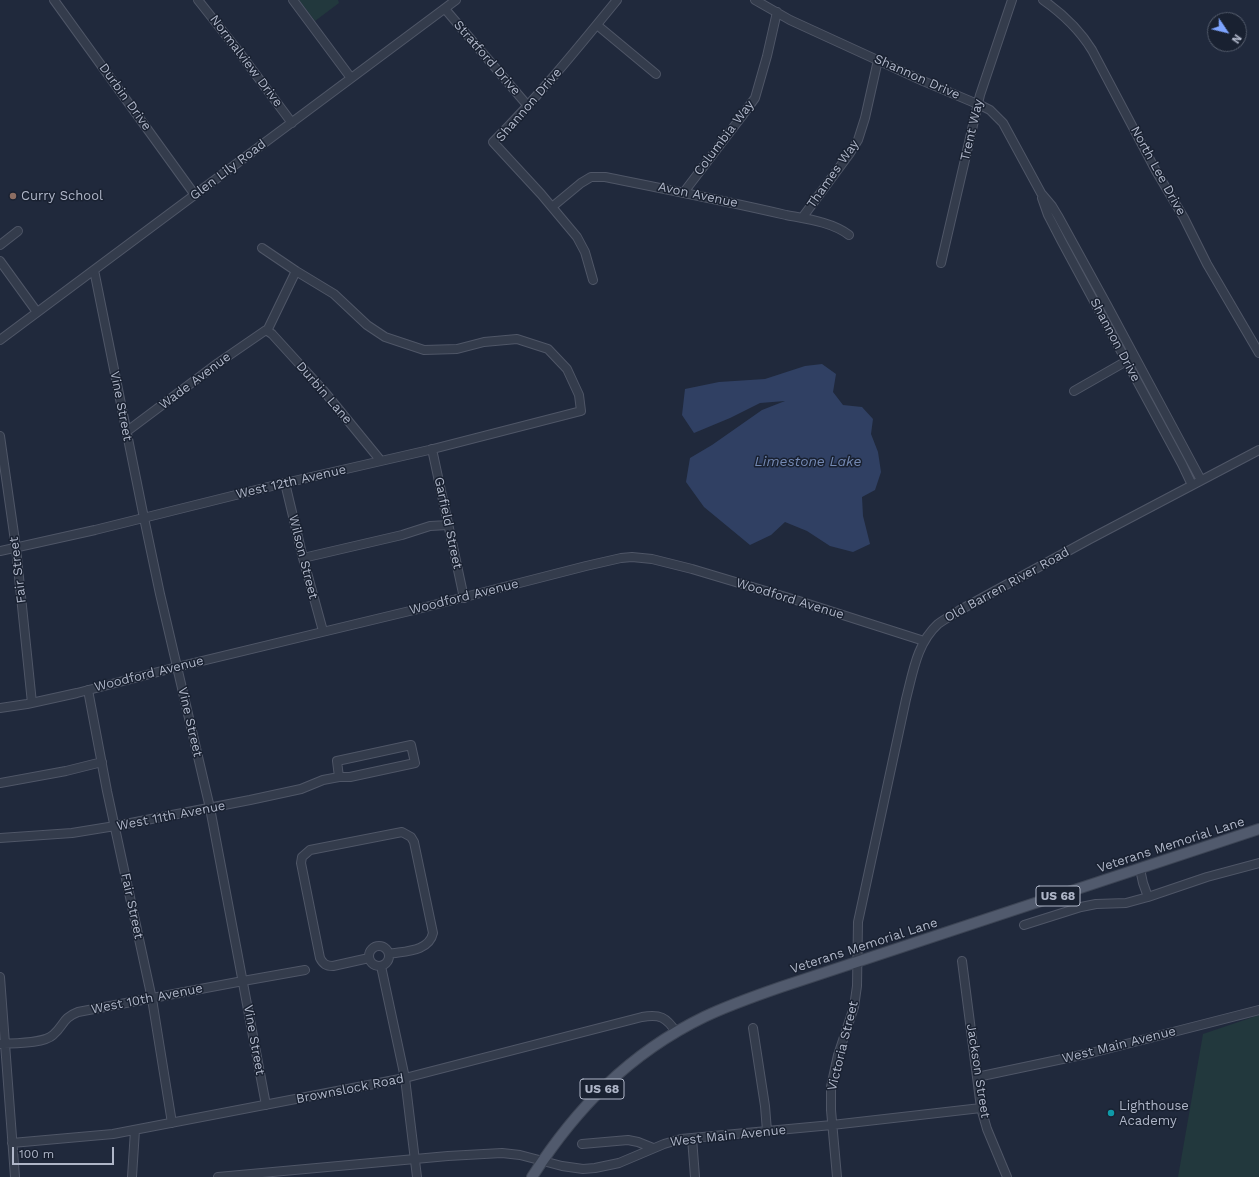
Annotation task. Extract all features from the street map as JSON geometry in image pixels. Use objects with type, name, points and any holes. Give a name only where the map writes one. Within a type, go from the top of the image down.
[{"type":"main road","name":"Veterans Memorial Lane","points":[[532,1177],[568,1126],[601,1089],[635,1060],[676,1032],[699,1019],[781,987],[1259,829]]},
{"type":"street","name":"Durbin Drive","points":[[54,0],[195,195]]},
{"type":"street","name":"Normalview Drive","points":[[198,0],[292,123]]},
{"type":"street","points":[[293,0],[351,78]]},
{"type":"street","name":"Glen Lily Road","points":[[0,340],[456,0]]},
{"type":"street","name":"Shannon Drive","points":[[552,207],[493,142],[528,106],[617,0]]},
{"type":"street","name":"Shannon Drive","points":[[755,0],[814,31],[990,110],[1002,123],[1041,194],[1052,206],[1058,216],[1201,480]]},
{"type":"street","name":"Trent Way","points":[[941,263],[978,104],[1012,0]]},
{"type":"street","name":"North Lee Drive","points":[[1043,0],[1070,22],[1092,50],[1156,171],[1184,218],[1207,264],[1259,353]]},
{"type":"street","name":"Stratford Drive","points":[[445,9],[528,106]]},
{"type":"street","name":"Columbia Way","points":[[684,192],[755,98],[767,56],[777,12]]},
{"type":"street","points":[[597,25],[656,74]]},
{"type":"street","name":"Thames Way","points":[[802,218],[858,140],[865,118],[878,60]]},
{"type":"street","name":"Avon Avenue","points":[[552,207],[581,183],[596,176],[684,192],[802,218],[841,229],[849,235]]},
{"type":"street","name":"Shannon Drive","points":[[1041,194],[1048,214],[1080,276],[1192,485]]},
{"type":"street","points":[[552,207],[572,229],[582,244],[593,280]]},
{"type":"street","points":[[0,245],[18,231]]},
{"type":"street","points":[[262,248],[296,271],[266,331]]},
{"type":"street","points":[[0,261],[37,312]]},
{"type":"street","name":"Vine Street","points":[[94,270],[144,518],[210,808],[266,1105]]},
{"type":"street","name":"West 12th Avenue","points":[[0,551],[432,449],[581,411],[579,395],[567,369],[548,349],[517,339],[484,342],[457,349],[424,350],[385,337],[367,325],[334,294],[296,271]]},
{"type":"street","points":[[1080,276],[1089,272]]},
{"type":"street","name":"Wade Avenue","points":[[126,432],[218,363],[266,331]]},
{"type":"street","name":"Durbin Lane","points":[[266,331],[274,336],[323,390],[381,461]]},
{"type":"street","points":[[1074,391],[1135,357]]},
{"type":"street","points":[[1160,423],[1168,418]]},
{"type":"street","name":"Fair Street","points":[[0,436],[16,548],[32,703]]},
{"type":"street","name":"Garfield Street","points":[[432,449],[464,598]]},
{"type":"street","name":"Old Barren River Road","points":[[857,962],[858,922],[912,674],[924,641],[939,623],[960,610],[1090,538],[1259,450]]},
{"type":"street","name":"Wilson Street","points":[[285,483],[302,558],[323,631]]},
{"type":"street","points":[[302,558],[402,535],[430,526],[448,525]]},
{"type":"street","name":"Woodford Avenue","points":[[0,708],[32,703],[88,690],[621,558],[642,558],[692,569],[924,641]]},
{"type":"street","name":"Fair Street","points":[[88,690],[115,826],[152,998],[172,1123]]},
{"type":"street","name":"West 11th Avenue","points":[[0,838],[72,833],[210,808],[296,790],[323,780],[339,777],[350,777],[415,763],[411,745],[336,761],[339,777]]},
{"type":"street","points":[[0,783],[66,771],[102,762]]},
{"type":"street","points":[[369,958],[333,966],[328,966],[322,962],[301,863],[302,857],[310,850],[402,832],[411,837],[414,842],[433,934],[431,941],[422,948],[389,954]]},
{"type":"street","points":[[1024,925],[1081,906],[1126,903],[1207,877],[1259,863]]},
{"type":"street","points":[[1140,869],[1148,897]]},
{"type":"street","points":[[376,946],[383,946],[389,954],[388,961],[386,964],[381,966],[373,965],[369,958],[369,952],[376,946]]},
{"type":"street","name":"Jackson Street","points":[[962,961],[982,1108],[987,1129],[1007,1177]]},
{"type":"street","name":"Victoria Street","points":[[837,1177],[830,1104],[831,1087],[838,1055],[854,1007],[857,986],[857,962]]},
{"type":"street","points":[[381,966],[405,1078],[418,1177]]},
{"type":"street","name":"West 10th Avenue","points":[[2,1044],[23,1043],[49,1038],[55,1034],[68,1017],[78,1012],[305,970]]},
{"type":"street","points":[[0,977],[2,1044],[15,1177]]},
{"type":"street","name":"West Main Avenue","points":[[977,1077],[1097,1052],[1259,1010]]},
{"type":"street","name":"Brownslock Road","points":[[12,1143],[98,1136],[135,1130],[405,1078],[642,1017],[655,1015],[662,1016],[676,1032]]},
{"type":"street","points":[[753,1028],[765,1106],[767,1131]]},
{"type":"street","name":"West Main Avenue","points":[[218,1177],[291,1174],[415,1159],[502,1152],[520,1154],[556,1165],[572,1168],[595,1168],[619,1163],[653,1148],[675,1141],[692,1138],[832,1125],[982,1108]]},
{"type":"street","points":[[132,1177],[135,1130]]},
{"type":"street","points":[[692,1138],[695,1177]]},
{"type":"street","points":[[582,1144],[628,1140],[653,1148]]},
{"type":"green space","points":[[299,0],[338,0],[339,3],[315,21]]},
{"type":"green space","points":[[1259,1015],[1259,1177],[1178,1177],[1203,1034]]},
{"type":"water","name":"Limestone Lake","points":[[822,364],[836,374],[833,392],[843,405],[862,407],[873,419],[871,434],[878,452],[881,472],[875,490],[862,497],[863,516],[870,544],[853,552],[830,546],[807,531],[785,522],[771,535],[750,545],[704,507],[686,482],[690,458],[712,445],[762,410],[785,401],[760,403],[730,418],[694,433],[682,415],[685,389],[719,382],[765,379],[805,366]]},
{"type":"place","name":"Curry School","points":[[13,196]]},
{"type":"place","name":"Lighthouse Academy","points":[[1111,1113]]}]
